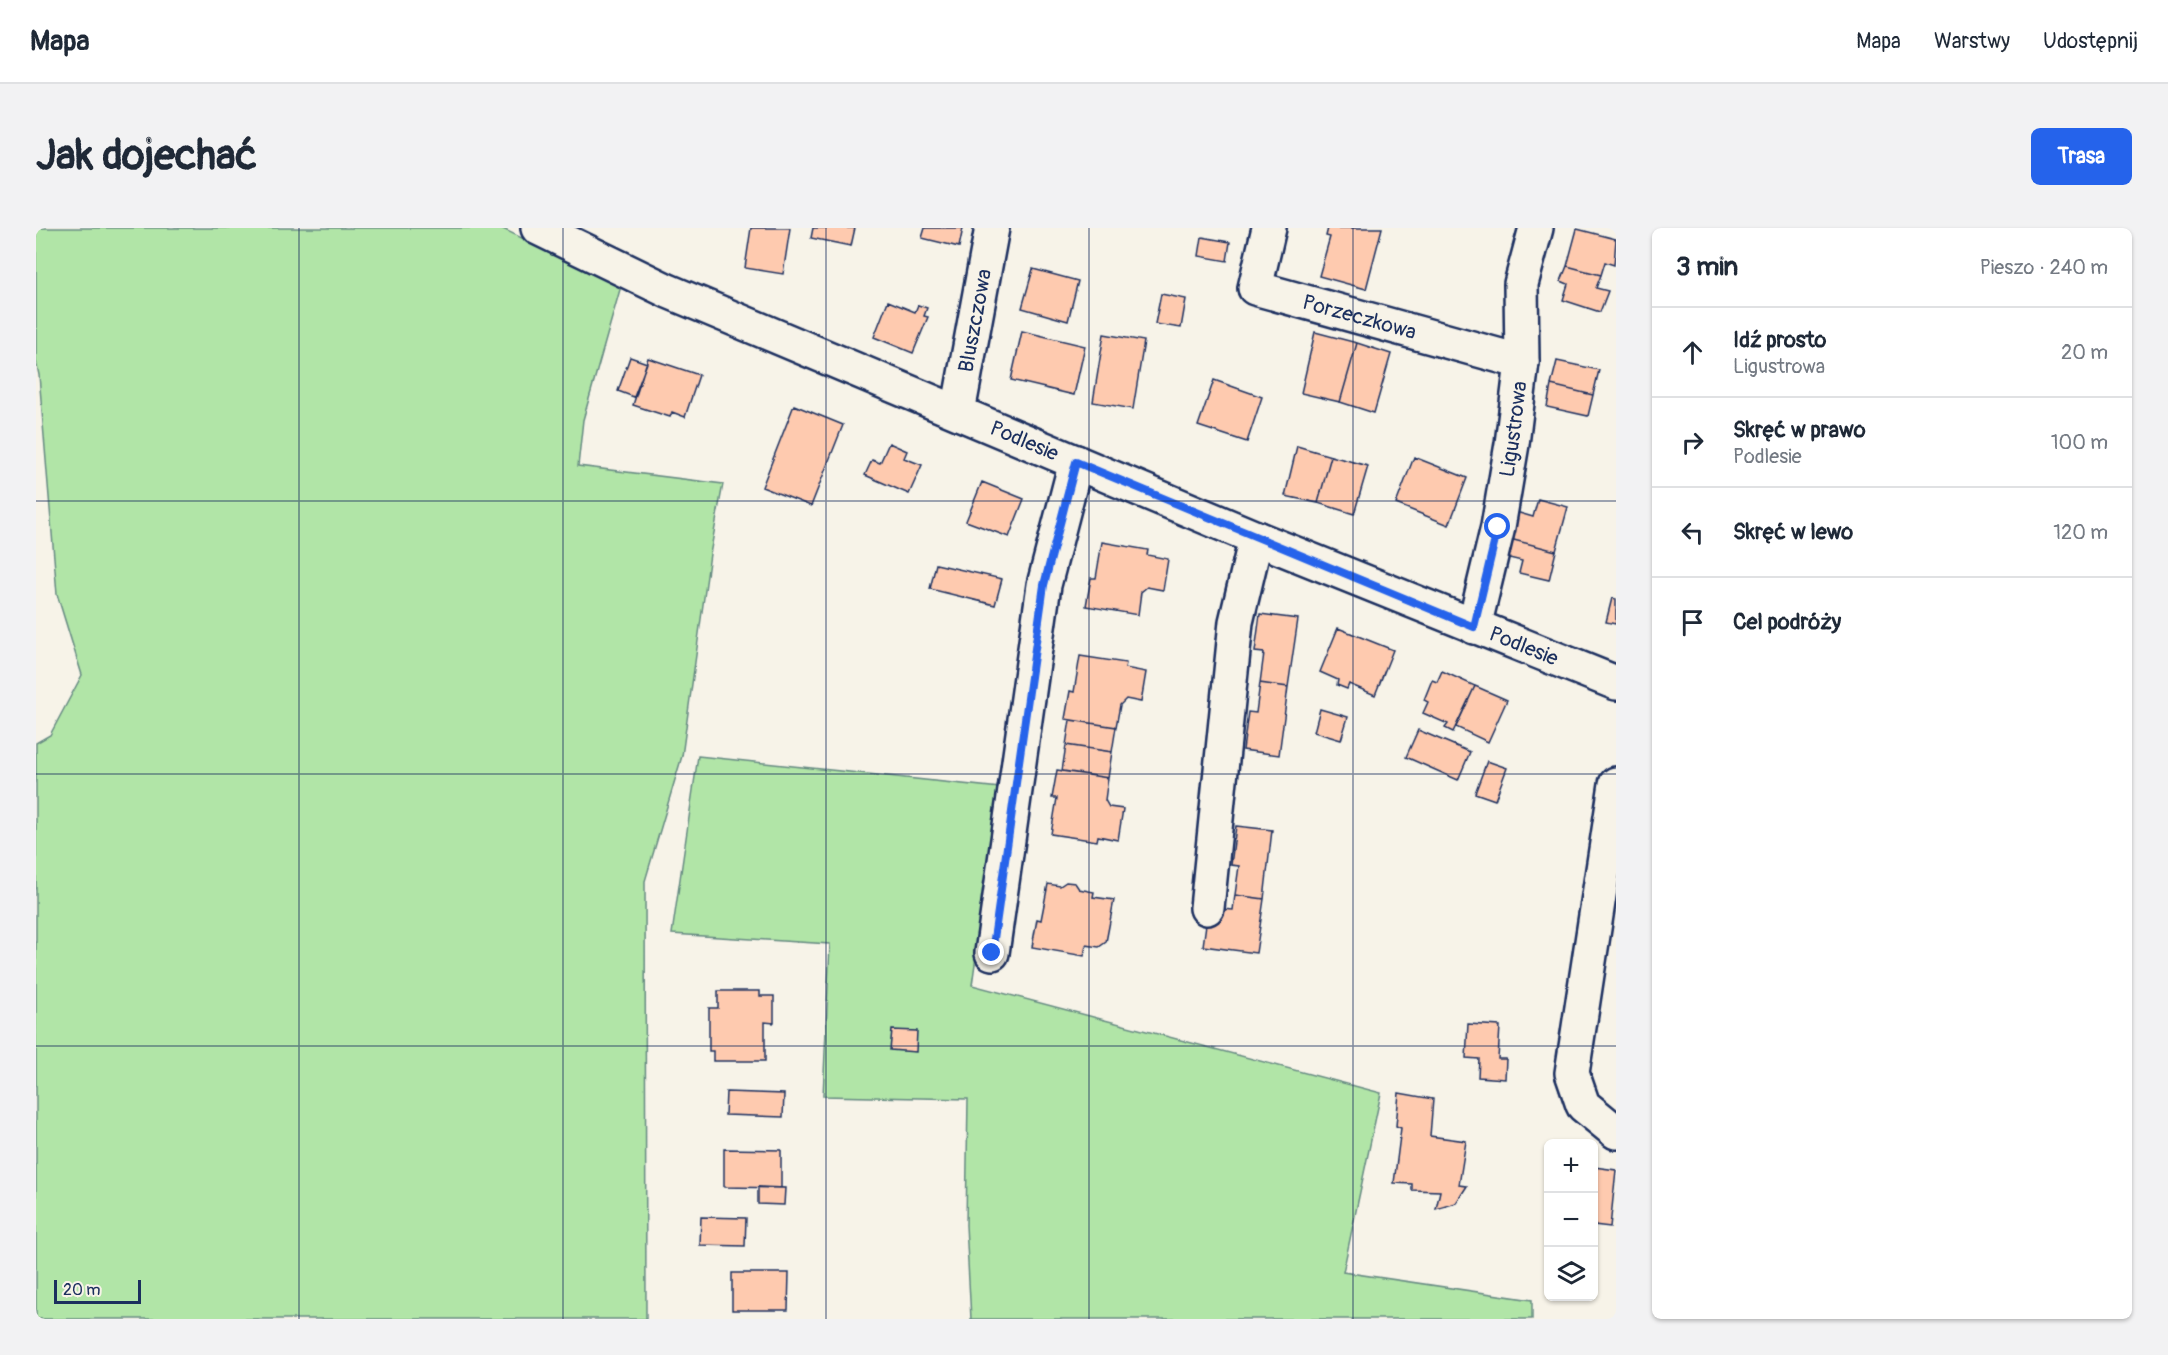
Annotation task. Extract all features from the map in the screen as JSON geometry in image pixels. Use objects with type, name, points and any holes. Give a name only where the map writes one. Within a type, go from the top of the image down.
[{"type":"street","name":"Podlesie","points":[[538,228],[668,291],[1256,538],[1616,683]]},
{"type":"street","name":"Bluszczowa","points":[[958,412],[992,228]]},
{"type":"street","name":"Porzeczkowa","points":[[1269,228],[1255,288],[1522,362]]},
{"type":"street","name":"Ligustrowa","points":[[1474,627],[1507,475],[1522,362],[1521,284],[1536,228]]},
{"type":"street","points":[[992,953],[1044,585],[1076,462]]},
{"type":"street","points":[[1207,908],[1236,622],[1256,538]]},
{"type":"street","points":[[1616,784],[1572,1073],[1583,1105],[1616,1132]]},
{"type":"green space","points":[[36,228],[501,228],[621,286],[583,420],[578,466],[723,484],[710,554],[682,756],[645,881],[646,1319],[36,1319],[36,743],[50,735],[82,675],[57,594],[36,361]]},
{"type":"green space","points":[[698,756],[1000,788],[972,985],[1381,1093],[1343,1272],[1532,1300],[1532,1319],[971,1319],[966,1225],[968,1099],[823,1096],[830,944],[672,934]]},
{"type":"building","points":[[751,228],[790,228],[783,274],[745,268]]},
{"type":"building","points":[[813,228],[855,228],[851,246],[811,238]]},
{"type":"building","points":[[925,228],[963,228],[959,247],[922,238]]},
{"type":"building","points":[[1328,228],[1382,228],[1366,289],[1319,276],[1330,237],[1326,236]]},
{"type":"building","points":[[1577,229],[1616,239],[1614,265],[1605,262],[1601,275],[1567,266]]},
{"type":"building","points":[[1202,237],[1230,242],[1227,261],[1199,256]]},
{"type":"building","points":[[1567,266],[1601,275],[1596,288],[1608,291],[1600,312],[1563,300],[1568,284],[1561,281]]},
{"type":"building","points":[[1033,269],[1078,281],[1068,321],[1022,308]]},
{"type":"building","points":[[1161,294],[1186,299],[1181,328],[1155,324]]},
{"type":"building","points":[[888,301],[915,312],[918,305],[927,308],[924,316],[928,317],[913,353],[874,337]]},
{"type":"building","points":[[1022,331],[1085,346],[1074,395],[1011,380]]},
{"type":"building","points":[[1315,332],[1357,343],[1340,402],[1301,393]]},
{"type":"building","points":[[1104,334],[1144,341],[1133,409],[1093,402]]},
{"type":"building","points":[[1357,343],[1391,354],[1374,413],[1340,402]]},
{"type":"building","points":[[630,357],[647,363],[634,397],[618,391]]},
{"type":"building","points":[[648,358],[699,375],[685,417],[672,412],[670,417],[633,405]]},
{"type":"building","points":[[1557,361],[1599,370],[1593,395],[1551,385]]},
{"type":"building","points":[[1214,380],[1262,397],[1247,442],[1198,426]]},
{"type":"building","points":[[1551,385],[1593,395],[1588,416],[1547,407]]},
{"type":"building","points":[[794,405],[843,425],[811,506],[762,487]]},
{"type":"building","points":[[889,443],[907,451],[904,458],[922,465],[909,494],[865,475],[872,460],[880,463]]},
{"type":"building","points":[[1297,446],[1331,456],[1318,503],[1285,496]]},
{"type":"building","points":[[1331,456],[1368,466],[1354,514],[1318,503]]},
{"type":"building","points":[[1414,457],[1467,478],[1449,525],[1396,504]]},
{"type":"building","points":[[982,482],[1024,499],[1009,537],[966,521]]},
{"type":"building","points":[[1538,499],[1568,507],[1556,551],[1510,539],[1516,512],[1533,517]]},
{"type":"building","points":[[1510,539],[1556,551],[1549,580],[1519,573],[1522,561],[1505,557]]},
{"type":"building","points":[[1102,542],[1148,550],[1147,555],[1168,559],[1163,590],[1147,587],[1141,592],[1138,615],[1086,606],[1091,578],[1096,578]]},
{"type":"building","points":[[936,564],[1002,579],[995,605],[930,589]]},
{"type":"building","points":[[1612,598],[1616,599],[1616,624],[1606,622]]},
{"type":"building","points":[[1260,614],[1298,619],[1288,687],[1260,683],[1264,653],[1255,652]]},
{"type":"building","points":[[1338,628],[1393,650],[1375,695],[1349,684],[1347,689],[1337,685],[1338,680],[1320,672]]},
{"type":"building","points":[[1080,656],[1126,663],[1125,668],[1146,672],[1141,702],[1126,699],[1120,705],[1116,727],[1065,719],[1070,691],[1074,692]]},
{"type":"building","points":[[1442,671],[1475,686],[1453,732],[1445,728],[1448,724],[1423,713],[1428,702],[1424,700],[1432,680],[1437,682]]},
{"type":"building","points":[[1260,683],[1288,687],[1279,755],[1243,750],[1248,712],[1256,713]]},
{"type":"building","points":[[1475,686],[1507,700],[1488,742],[1456,727]]},
{"type":"building","points":[[1320,709],[1348,717],[1341,740],[1314,732]]},
{"type":"building","points":[[1070,720],[1116,727],[1112,752],[1066,745]]},
{"type":"building","points":[[1418,730],[1470,752],[1458,780],[1406,757]]},
{"type":"building","points":[[1066,745],[1112,752],[1108,778],[1062,771]]},
{"type":"building","points":[[1487,761],[1507,768],[1495,800],[1475,793]]},
{"type":"building","points":[[1057,770],[1108,778],[1105,800],[1109,807],[1123,809],[1118,840],[1098,836],[1097,841],[1051,834],[1057,798],[1052,798]]},
{"type":"building","points":[[1236,826],[1272,830],[1264,899],[1235,895],[1239,866],[1231,865]]},
{"type":"building","points":[[1066,882],[1075,883],[1079,889],[1094,892],[1093,897],[1114,900],[1106,942],[1099,947],[1086,945],[1084,956],[1032,947],[1037,919],[1041,920],[1048,884],[1060,886]]},
{"type":"building","points":[[1235,895],[1264,899],[1256,953],[1203,946],[1207,917],[1221,919],[1222,909],[1233,910]]},
{"type":"building","points":[[718,991],[760,991],[760,996],[774,996],[774,1023],[765,1022],[765,1061],[713,1061],[713,1051],[709,1051],[709,1008],[718,1008]]},
{"type":"building","points":[[1468,1024],[1500,1026],[1498,1059],[1506,1059],[1505,1079],[1478,1077],[1479,1059],[1466,1058]]},
{"type":"building","points":[[892,1030],[917,1031],[916,1052],[890,1050]]},
{"type":"building","points":[[726,1092],[784,1094],[783,1117],[725,1115]]},
{"type":"building","points":[[1399,1093],[1433,1099],[1430,1136],[1466,1141],[1459,1185],[1467,1186],[1456,1203],[1436,1209],[1440,1191],[1412,1190],[1412,1184],[1394,1183],[1401,1128],[1396,1126]]},
{"type":"building","points":[[724,1149],[781,1150],[781,1188],[724,1187]]},
{"type":"building","points":[[1598,1168],[1616,1170],[1610,1227],[1598,1226]]},
{"type":"building","points":[[758,1187],[785,1188],[784,1205],[758,1204]]},
{"type":"building","points":[[701,1217],[746,1218],[745,1246],[700,1245]]},
{"type":"building","points":[[732,1273],[789,1273],[788,1310],[732,1310]]},
{"type":"route","points":[[992,953],[1044,585],[1076,462],[1474,627],[1498,527]]}]
